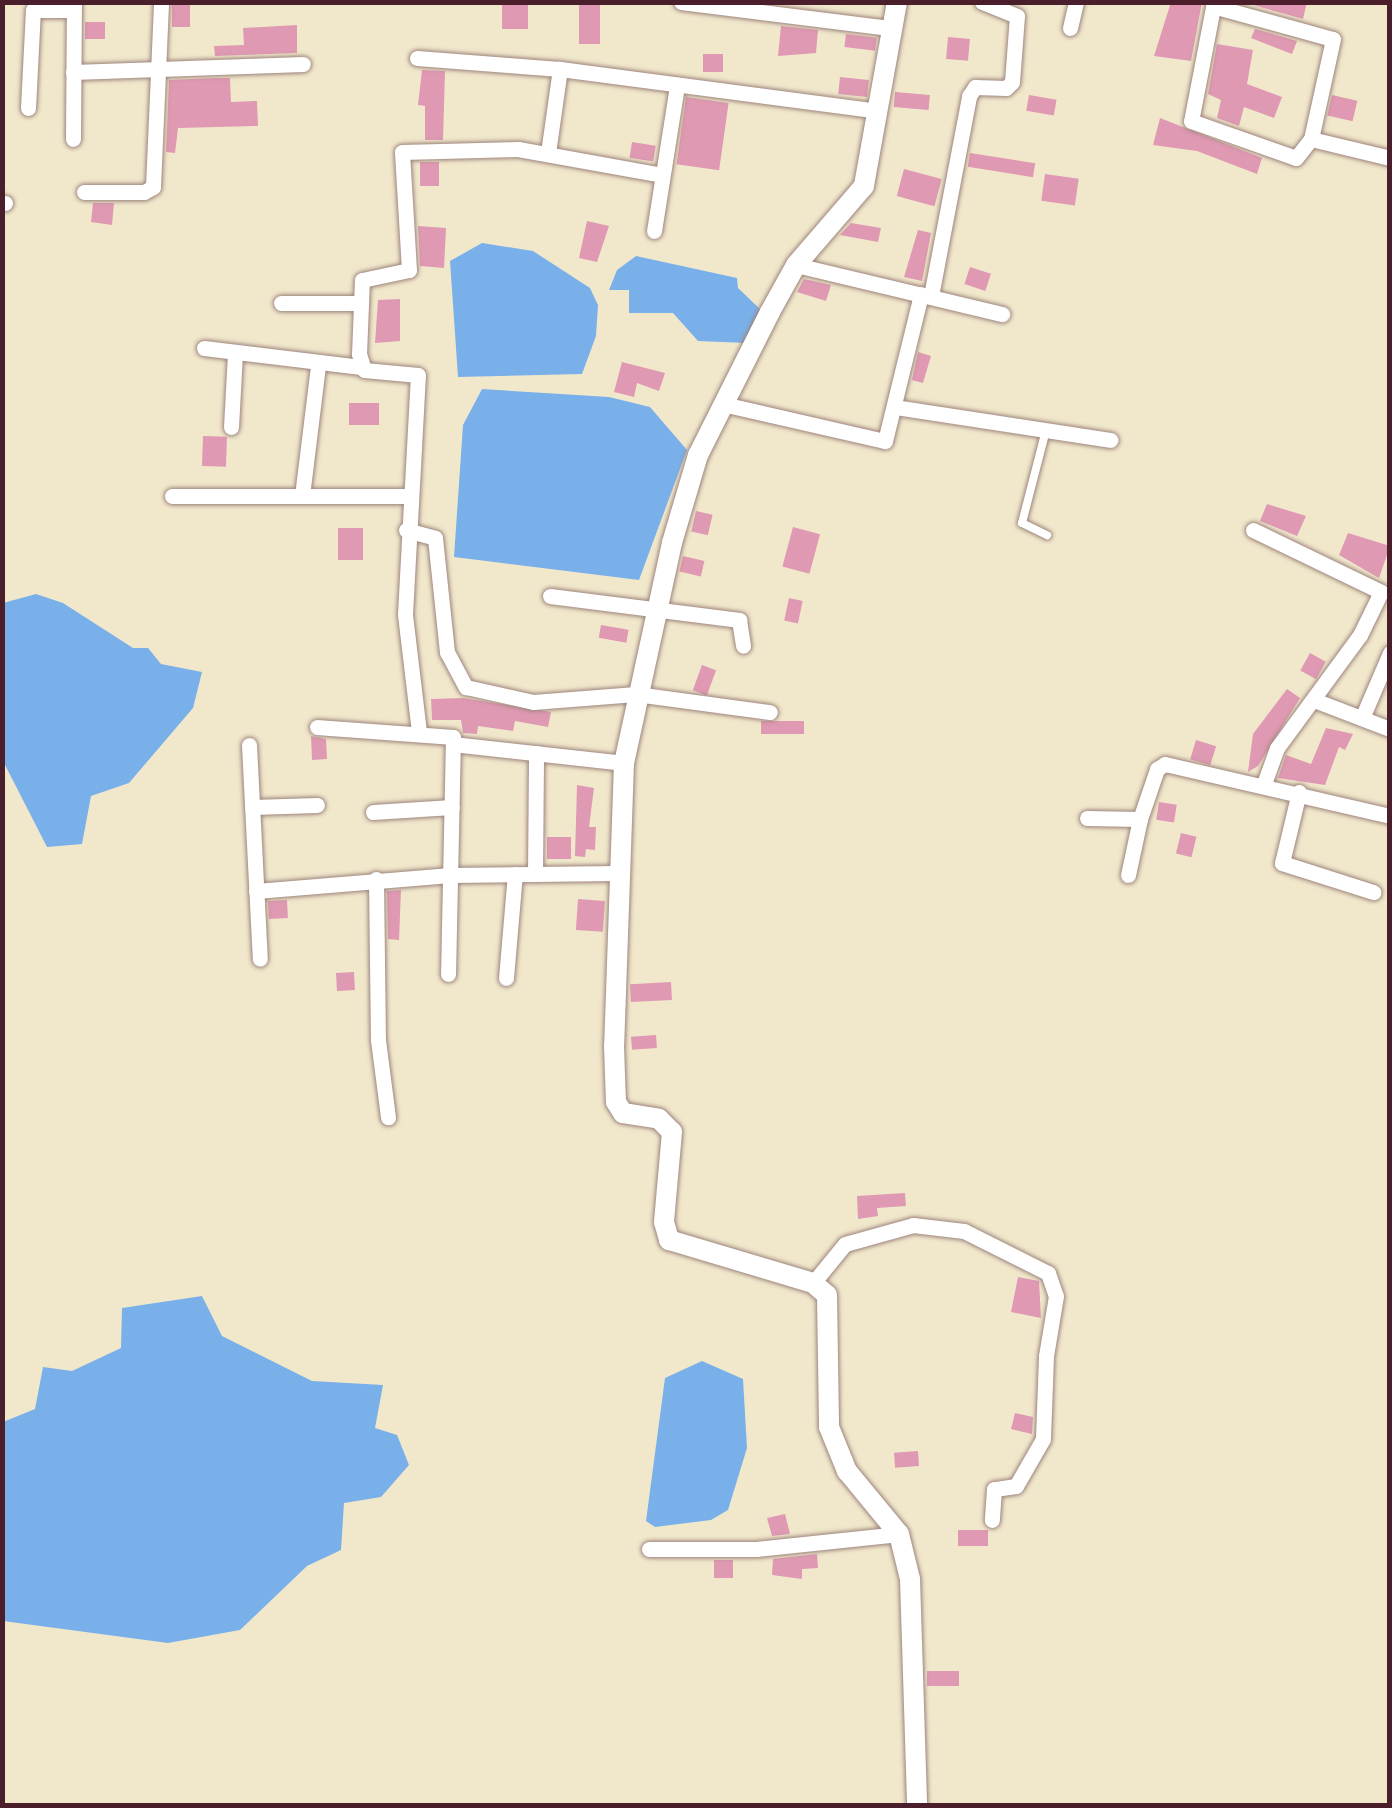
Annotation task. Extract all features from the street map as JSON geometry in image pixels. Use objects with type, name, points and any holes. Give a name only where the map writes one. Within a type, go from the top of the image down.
[{"type":"street","points":[[84,192],[150,191],[161,2]]},
{"type":"street","points":[[681,2],[890,28]]},
{"type":"street","points":[[896,2],[864,186],[796,265],[723,404],[698,455],[655,608],[624,764],[617,873],[616,1102],[623,1113],[659,1119],[672,1132],[664,1222],[669,1240],[813,1283],[827,1295],[829,1427],[836,1447],[899,1534],[910,1579],[916,1806]]},
{"type":"street","points":[[723,404],[885,441],[926,295],[969,96],[975,88],[1006,88],[1012,82],[1018,16],[982,2]]},
{"type":"street","points":[[1070,28],[1076,2]]},
{"type":"street","points":[[1214,4],[1333,39],[1311,140],[1296,158],[1189,118],[1214,4]]},
{"type":"street","points":[[28,108],[33,10],[73,6],[72,139]]},
{"type":"street","points":[[417,58],[560,70],[878,110]]},
{"type":"street","points":[[73,72],[303,64]]},
{"type":"street","points":[[548,154],[560,70]]},
{"type":"street","points":[[654,231],[677,85]]},
{"type":"street","points":[[1311,140],[1390,158]]},
{"type":"street","points":[[360,368],[364,277],[408,270],[404,149],[548,154],[662,175]]},
{"type":"street","points":[[796,265],[1002,314]]},
{"type":"street","points":[[281,303],[361,304]]},
{"type":"street","points":[[204,348],[418,375],[406,530],[406,629],[420,732]]},
{"type":"street","points":[[231,427],[235,354]]},
{"type":"street","points":[[302,496],[318,364]]},
{"type":"street","points":[[895,408],[1110,440]]},
{"type":"street","points":[[172,496],[409,496]]},
{"type":"street","points":[[406,530],[435,538],[447,652],[466,687],[552,703],[636,694],[770,712]]},
{"type":"street","points":[[1253,530],[1385,595],[1360,636],[1277,748],[1264,782]]},
{"type":"street","points":[[550,596],[739,620],[743,646]]},
{"type":"street","points":[[1362,718],[1390,653]]},
{"type":"street","points":[[1314,700],[1390,729]]},
{"type":"street","points":[[317,727],[451,733],[448,974]]},
{"type":"street","points":[[249,744],[260,959]]},
{"type":"street","points":[[453,744],[624,764]]},
{"type":"street","points":[[535,874],[536,754]]},
{"type":"street","points":[[1128,875],[1140,819],[1160,766],[1264,782],[1390,816]]},
{"type":"street","points":[[1299,792],[1282,864],[1373,892]]},
{"type":"street","points":[[252,807],[317,805]]},
{"type":"street","points":[[373,812],[452,807]]},
{"type":"street","points":[[1087,818],[1140,819]]},
{"type":"street","points":[[256,890],[450,875],[617,873]]},
{"type":"street","points":[[506,978],[515,874]]},
{"type":"street","points":[[376,879],[378,1040],[388,1117]]},
{"type":"street","points":[[813,1283],[845,1244],[912,1225],[964,1232],[1048,1273],[1056,1296],[1046,1356],[1043,1438],[1016,1486],[994,1489],[992,1520]]},
{"type":"street","points":[[649,1549],[756,1548],[899,1534]]},
{"type":"lane","points":[[1046,430],[1022,523],[1047,535]]},
{"type":"water","points":[[482,243],[533,251],[590,288],[598,305],[596,336],[582,374],[458,377],[450,261]]},
{"type":"water","points":[[636,256],[737,278],[738,288],[762,311],[747,343],[698,341],[673,313],[629,313],[629,290],[609,290],[617,270]]},
{"type":"water","points":[[482,389],[609,397],[650,407],[687,450],[639,580],[454,557],[463,425]]},
{"type":"water","points":[[36,594],[63,603],[133,648],[148,648],[161,664],[202,672],[193,708],[129,783],[91,796],[82,844],[47,847],[3,761],[3,603]]},
{"type":"water","points":[[202,1296],[222,1336],[312,1381],[383,1385],[375,1428],[397,1435],[409,1465],[381,1497],[344,1503],[341,1550],[307,1566],[240,1630],[168,1643],[3,1621],[3,1422],[35,1409],[43,1367],[72,1371],[121,1348],[122,1308]]},
{"type":"water","points":[[702,1361],[743,1379],[747,1448],[728,1510],[711,1520],[655,1527],[646,1521],[665,1378]]},
{"type":"building","points":[[172,2],[190,2],[190,27],[172,27]]},
{"type":"building","points":[[502,2],[528,2],[528,29],[502,29]]},
{"type":"building","points":[[579,2],[600,2],[600,44],[579,44]]},
{"type":"building","points":[[1171,2],[1202,2],[1191,61],[1154,56]]},
{"type":"building","points":[[1243,2],[1307,2],[1303,19]]},
{"type":"building","points":[[85,22],[105,22],[105,39],[85,39]]},
{"type":"building","points":[[297,25],[297,53],[215,56],[214,46],[244,45],[243,28]]},
{"type":"building","points":[[781,26],[818,30],[816,53],[778,56]]},
{"type":"building","points":[[1255,29],[1297,41],[1292,54],[1251,38]]},
{"type":"building","points":[[846,34],[877,38],[875,51],[844,47]]},
{"type":"building","points":[[948,37],[970,39],[968,61],[946,59]]},
{"type":"building","points":[[1217,44],[1253,50],[1247,84],[1282,97],[1274,118],[1244,107],[1239,126],[1217,118],[1221,100],[1208,94]]},
{"type":"building","points":[[703,54],[723,54],[723,72],[703,72]]},
{"type":"building","points":[[422,70],[445,71],[443,140],[425,140],[425,106],[418,105]]},
{"type":"building","points":[[840,77],[869,80],[867,97],[838,94]]},
{"type":"building","points":[[230,78],[231,102],[257,101],[258,126],[178,128],[175,153],[166,152],[169,80]]},
{"type":"building","points":[[895,92],[930,95],[929,110],[894,107]]},
{"type":"building","points":[[1029,95],[1057,100],[1054,116],[1026,111]]},
{"type":"building","points":[[1332,95],[1357,101],[1353,121],[1327,115]]},
{"type":"building","points":[[686,97],[729,103],[719,170],[677,164]]},
{"type":"building","points":[[1160,118],[1262,158],[1257,174],[1197,151],[1153,145]]},
{"type":"building","points":[[632,142],[656,146],[653,162],[629,158]]},
{"type":"building","points":[[970,153],[1035,163],[1033,177],[968,167]]},
{"type":"building","points":[[420,162],[439,162],[439,186],[420,186]]},
{"type":"building","points":[[904,169],[942,179],[934,206],[897,196]]},
{"type":"building","points":[[1045,174],[1079,179],[1075,205],[1041,201]]},
{"type":"building","points":[[93,203],[114,203],[112,225],[91,222]]},
{"type":"building","points":[[587,221],[609,226],[597,262],[579,258]]},
{"type":"building","points":[[851,223],[881,228],[878,242],[840,235]]},
{"type":"building","points":[[418,226],[446,228],[444,268],[420,266]]},
{"type":"building","points":[[918,230],[931,233],[922,281],[904,277]]},
{"type":"building","points":[[970,267],[991,274],[985,291],[964,284]]},
{"type":"building","points":[[804,279],[831,285],[826,301],[797,292]]},
{"type":"building","points":[[400,299],[400,341],[375,343],[378,300]]},
{"type":"building","points":[[918,352],[931,356],[923,383],[912,380]]},
{"type":"building","points":[[622,362],[665,373],[659,391],[637,383],[634,397],[614,392]]},
{"type":"building","points":[[349,403],[379,403],[379,425],[349,425]]},
{"type":"building","points":[[203,436],[227,437],[226,467],[202,466]]},
{"type":"building","points":[[1267,504],[1306,516],[1297,536],[1260,521]]},
{"type":"building","points":[[696,511],[713,515],[708,535],[691,531]]},
{"type":"building","points":[[793,527],[820,534],[809,574],[782,567]]},
{"type":"building","points":[[338,528],[363,528],[363,560],[338,560]]},
{"type":"building","points":[[1348,533],[1390,546],[1379,578],[1339,555]]},
{"type":"building","points":[[683,556],[704,561],[701,577],[679,572]]},
{"type":"building","points":[[789,598],[803,601],[798,623],[784,620]]},
{"type":"building","points":[[601,625],[629,630],[626,643],[599,638]]},
{"type":"building","points":[[1310,653],[1326,662],[1316,679],[1300,670]]},
{"type":"building","points":[[702,665],[716,670],[707,696],[693,690]]},
{"type":"building","points":[[1287,689],[1300,698],[1258,766],[1248,772],[1253,734]]},
{"type":"building","points":[[463,698],[551,712],[548,727],[515,721],[513,731],[478,726],[477,734],[463,733],[461,720],[432,720],[431,699]]},
{"type":"building","points":[[761,721],[804,721],[804,734],[761,734]]},
{"type":"building","points":[[1326,728],[1353,734],[1345,750],[1339,747],[1325,785],[1278,778],[1286,755],[1311,764]]},
{"type":"building","points":[[311,736],[326,739],[327,759],[312,760]]},
{"type":"building","points":[[1196,740],[1216,746],[1210,765],[1190,759]]},
{"type":"building","points":[[577,785],[594,788],[589,827],[596,827],[595,850],[586,849],[585,857],[575,856]]},
{"type":"building","points":[[1159,802],[1177,805],[1174,823],[1156,820]]},
{"type":"building","points":[[1181,833],[1197,837],[1191,857],[1176,853]]},
{"type":"building","points":[[547,837],[571,837],[571,859],[547,859]]},
{"type":"building","points":[[401,890],[399,940],[388,939],[387,891]]},
{"type":"building","points":[[578,899],[605,901],[603,932],[576,930]]},
{"type":"building","points":[[287,900],[288,918],[269,919],[268,901]]},
{"type":"building","points":[[354,972],[355,990],[337,991],[336,973]]},
{"type":"building","points":[[671,982],[672,1000],[631,1002],[630,984]]},
{"type":"building","points":[[656,1035],[657,1048],[632,1050],[631,1037]]},
{"type":"building","points":[[905,1193],[906,1206],[877,1208],[878,1216],[858,1219],[857,1196]]},
{"type":"building","points":[[1018,1277],[1039,1281],[1041,1318],[1011,1312]]},
{"type":"building","points":[[1015,1413],[1033,1417],[1032,1434],[1011,1429]]},
{"type":"building","points":[[918,1451],[919,1466],[895,1468],[894,1453]]},
{"type":"building","points":[[785,1514],[790,1534],[772,1536],[767,1518]]},
{"type":"building","points":[[958,1530],[988,1530],[988,1546],[958,1546]]},
{"type":"building","points":[[817,1554],[818,1568],[802,1569],[802,1579],[772,1575],[773,1559]]},
{"type":"building","points":[[714,1560],[733,1560],[733,1578],[714,1578]]},
{"type":"building","points":[[927,1671],[959,1671],[959,1686],[927,1686]]}]
